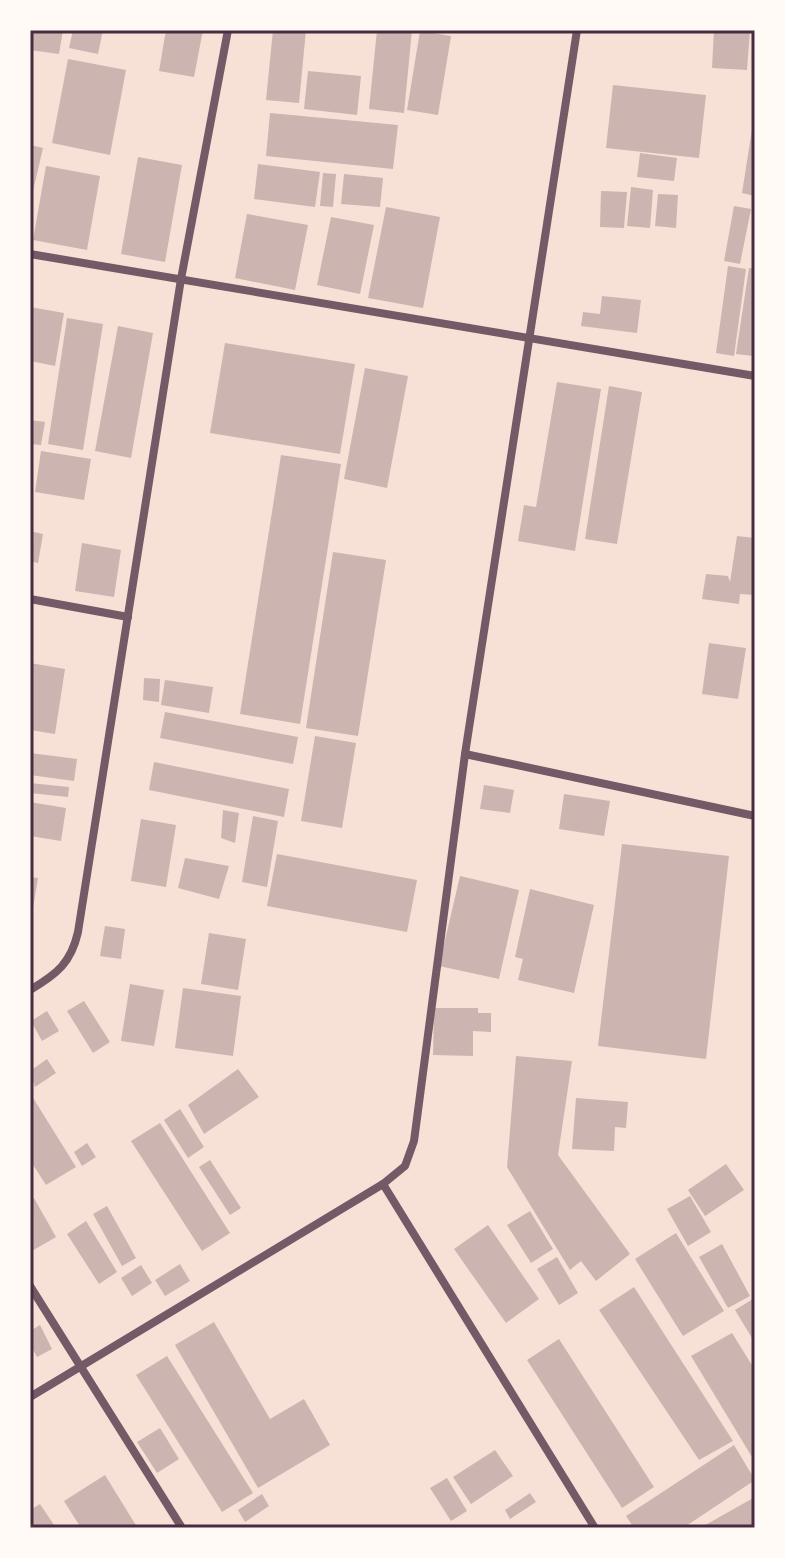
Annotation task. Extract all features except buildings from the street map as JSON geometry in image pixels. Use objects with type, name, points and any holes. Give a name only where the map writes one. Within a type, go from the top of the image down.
[{"type":"street","points":[[30,990],[61,972],[74,953],[181,279],[228,30]]},
{"type":"street","points":[[30,1397],[383,1184],[405,1166],[414,1141],[465,754],[577,30]]},
{"type":"street","points":[[30,254],[755,376]]},
{"type":"street","points":[[30,599],[128,617]]},
{"type":"street","points":[[465,754],[755,816]]},
{"type":"street","points":[[383,1184],[595,1528]]},
{"type":"street","points":[[30,1286],[182,1528]]}]
